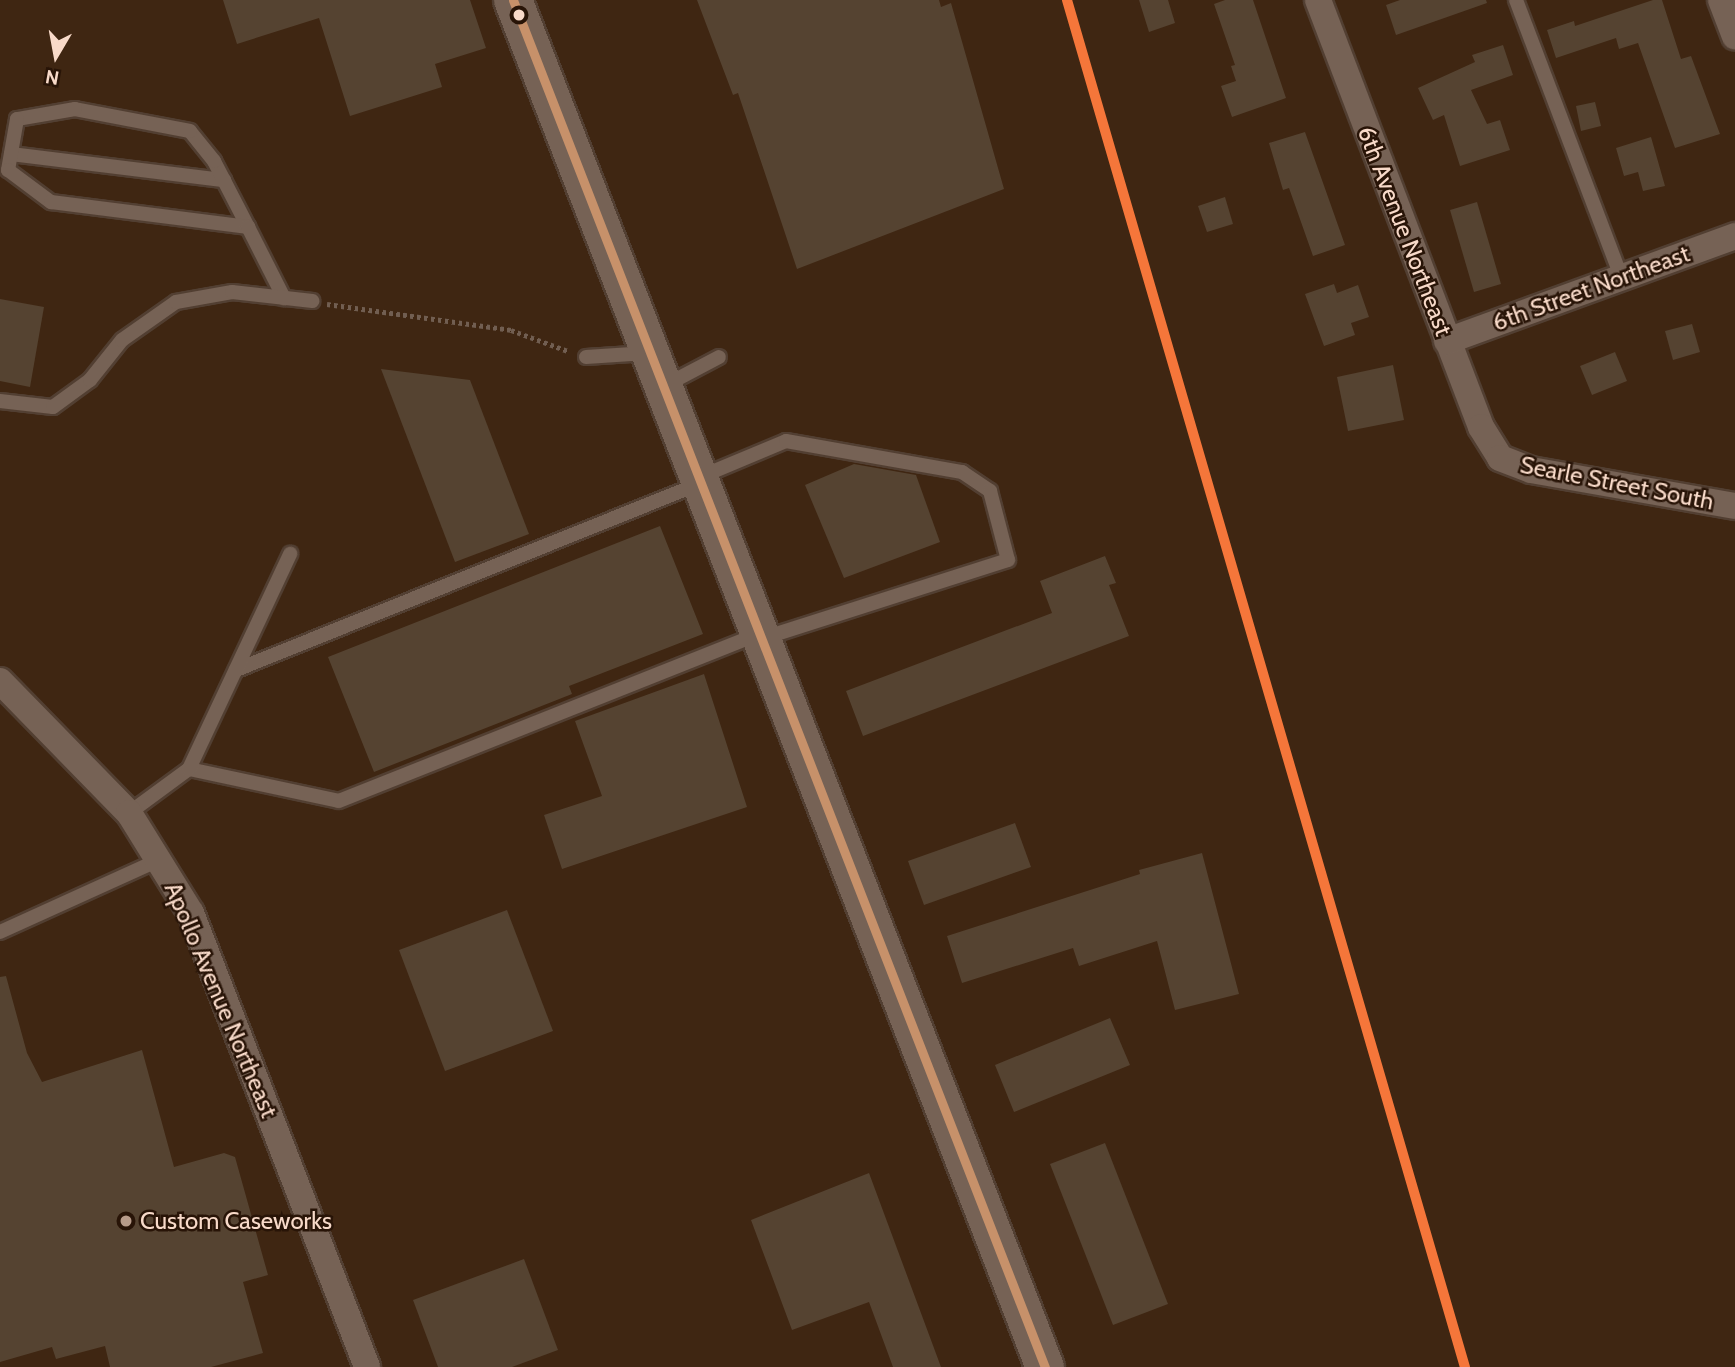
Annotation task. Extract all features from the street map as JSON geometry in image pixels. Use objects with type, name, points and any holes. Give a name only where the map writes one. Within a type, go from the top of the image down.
[{"type":"street","points":[[513,0],[758,637],[1045,1367]]},
{"type":"street","name":"6th Avenue Northeast","points":[[1318,0],[1481,428],[1500,458]]},
{"type":"street","points":[[1721,0],[1735,36]]},
{"type":"street","name":"6th Street Northeast","points":[[1447,341],[1735,236]]},
{"type":"street","name":"Searle Street South","points":[[1500,458],[1531,470],[1735,506]]},
{"type":"street","name":"Apollo Avenue Northeast","points":[[0,681],[129,813],[161,859],[191,914],[367,1367]]},
{"type":"lane","points":[[1516,0],[1621,277]]},
{"type":"lane","points":[[248,227],[51,202],[8,170],[17,119],[75,109],[190,131],[224,180],[248,227],[284,298]]},
{"type":"lane","points":[[10,154],[224,180]]},
{"type":"lane","points":[[0,401],[52,407],[90,380],[122,340],[176,302],[233,292],[312,301]]},
{"type":"lane","points":[[586,357],[656,370],[719,357]]},
{"type":"lane","points":[[189,769],[340,802],[758,637],[1008,560],[990,491],[962,472],[786,441],[699,481],[236,670]]},
{"type":"lane","points":[[129,813],[189,769],[290,554]]},
{"type":"lane","points":[[0,932],[161,859]]},
{"type":"path","points":[[312,301],[511,330],[586,357]]},
{"type":"building","points":[[223,0],[470,0],[486,48],[435,64],[442,87],[350,116],[319,18],[237,44]]},
{"type":"building","points":[[697,0],[939,0],[941,7],[951,3],[1004,189],[797,269],[738,93],[733,95]]},
{"type":"building","points":[[1139,0],[1168,0],[1175,23],[1149,32]]},
{"type":"building","points":[[1225,0],[1253,0],[1286,98],[1232,117],[1221,86],[1236,81],[1231,66],[1235,65],[1214,4]]},
{"type":"building","points":[[1400,0],[1486,0],[1487,3],[1396,35],[1386,5]]},
{"type":"building","points":[[1653,0],[1662,0],[1681,59],[1691,56],[1720,134],[1675,148],[1638,43],[1619,49],[1616,38],[1556,58],[1547,30],[1574,21],[1575,26]]},
{"type":"building","points":[[1503,45],[1513,75],[1471,90],[1487,124],[1500,120],[1510,150],[1460,166],[1444,115],[1433,120],[1418,88],[1475,62],[1472,55]]},
{"type":"building","points":[[1595,102],[1601,126],[1581,131],[1576,106]]},
{"type":"building","points":[[1305,132],[1345,245],[1313,256],[1289,188],[1283,190],[1269,143]]},
{"type":"building","points":[[1651,137],[1665,186],[1643,191],[1638,172],[1624,176],[1616,148]]},
{"type":"building","points":[[1225,197],[1233,224],[1207,232],[1198,206]]},
{"type":"building","points":[[1477,202],[1501,284],[1474,292],[1450,210]]},
{"type":"building","points":[[1334,284],[1337,293],[1358,285],[1369,317],[1351,323],[1355,335],[1324,346],[1305,294]]},
{"type":"building","points":[[0,299],[44,307],[30,387],[0,381]]},
{"type":"building","points":[[1692,324],[1700,352],[1673,360],[1665,331]]},
{"type":"building","points":[[1615,352],[1627,381],[1592,395],[1580,366]]},
{"type":"building","points":[[1393,365],[1404,420],[1348,431],[1337,377]]},
{"type":"building","points":[[381,369],[470,380],[529,534],[455,562]]},
{"type":"building","points":[[854,464],[916,475],[940,542],[844,578],[805,485]]},
{"type":"building","points":[[660,526],[703,634],[569,686],[572,694],[374,772],[328,657]]},
{"type":"building","points":[[1105,556],[1116,583],[1109,585],[1129,636],[863,736],[846,691],[1052,613],[1040,581]]},
{"type":"building","points":[[704,674],[747,807],[562,869],[544,815],[602,796],[575,721]]},
{"type":"building","points":[[1015,823],[1031,867],[924,905],[908,861]]},
{"type":"building","points":[[1202,853],[1239,994],[1175,1010],[1157,941],[1079,966],[1073,948],[962,983],[947,936],[1140,874],[1139,870]]},
{"type":"building","points":[[507,910],[553,1031],[445,1071],[399,950]]},
{"type":"building","name":"Custom Caseworks","points":[[6,976],[27,1053],[42,1082],[142,1050],[174,1167],[224,1153],[235,1157],[268,1275],[243,1282],[263,1353],[211,1367],[110,1367],[105,1346],[56,1359],[52,1347],[0,1362],[0,977]]},
{"type":"building","points":[[1110,1018],[1130,1065],[1014,1112],[995,1065]]},
{"type":"building","points":[[1105,1143],[1168,1304],[1113,1325],[1050,1164]]},
{"type":"building","points":[[869,1173],[941,1367],[893,1367],[869,1302],[792,1330],[751,1220]]},
{"type":"building","points":[[524,1259],[558,1350],[512,1367],[438,1367],[413,1300]]},
{"type":"railway","points":[[1067,0],[1465,1367]]},
{"type":"transit line","points":[[513,0],[1045,1367]]},
{"type":"transit line","points":[[1067,0],[1465,1367]]},
{"type":"place","name":"Custom Caseworks","points":[[126,1221]]}]
